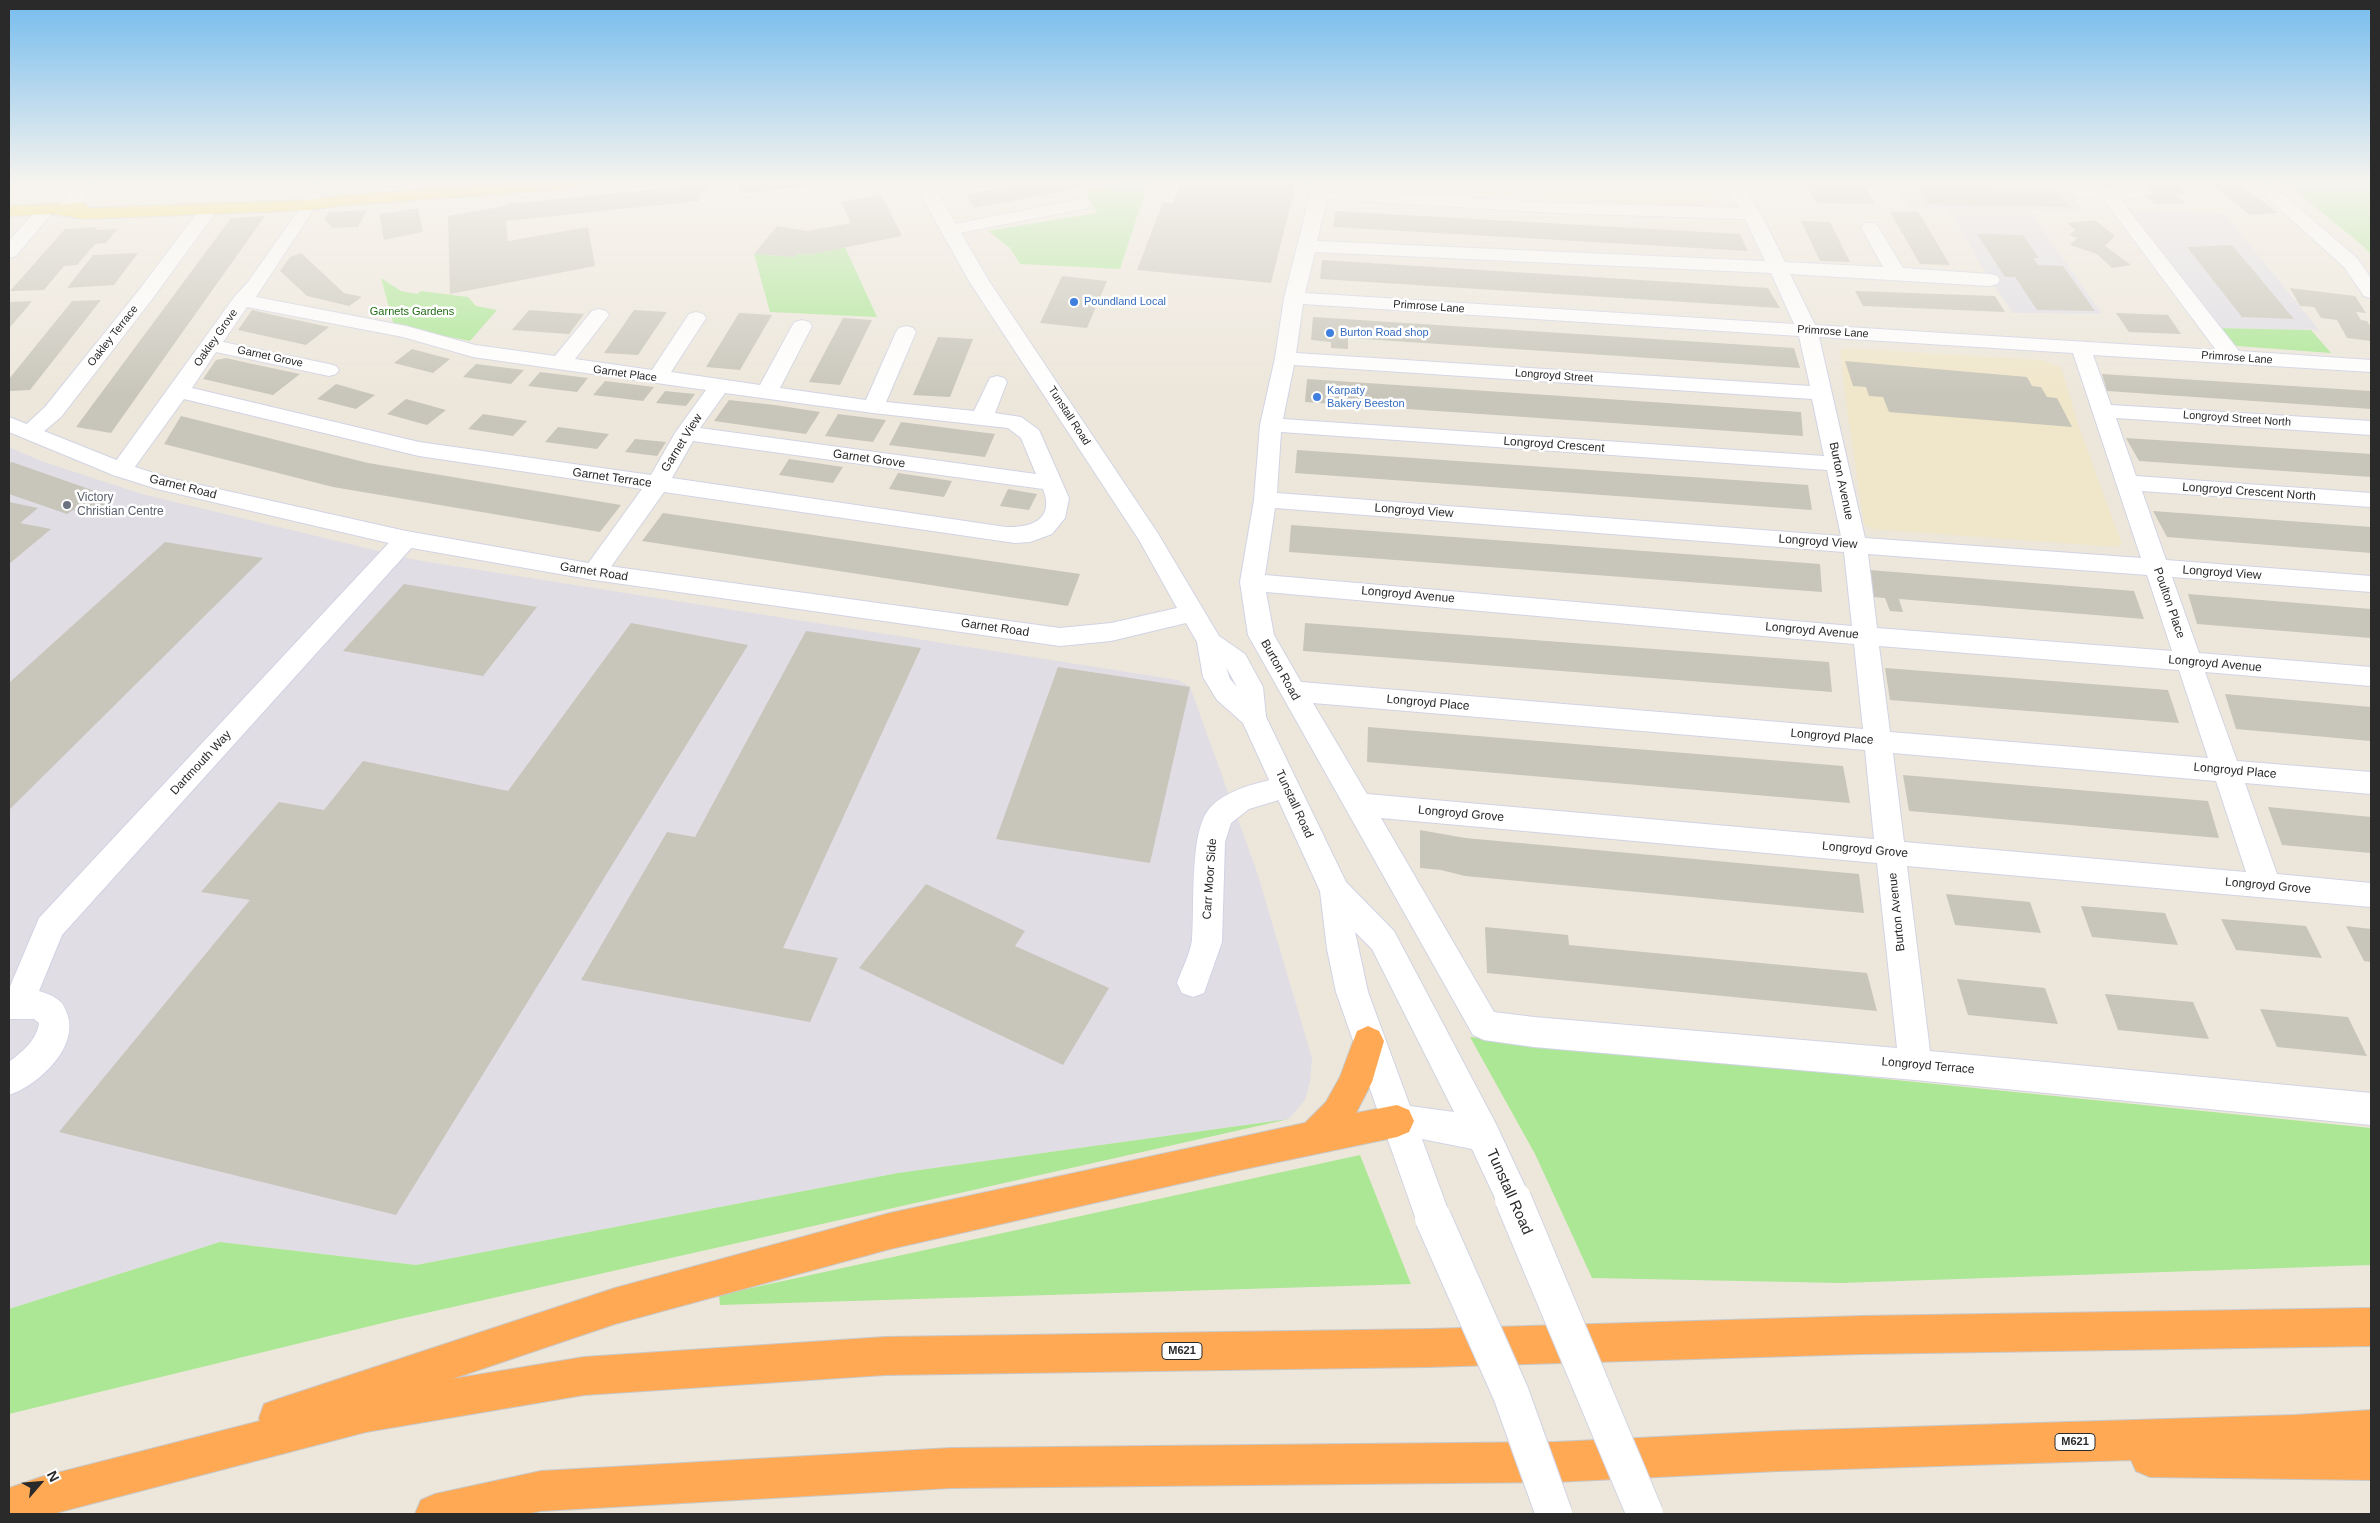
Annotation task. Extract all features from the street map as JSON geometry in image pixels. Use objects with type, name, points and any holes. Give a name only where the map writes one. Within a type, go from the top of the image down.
[{"type":"highway","points":[[1314,1138],[1338,1113],[1355,1082],[1368,1041]]},
{"type":"highway","points":[[25,1502],[615,1306],[890,1231],[1397,1121]]},
{"type":"highway","name":"M621","points":[[25,1502],[366,1413],[584,1376],[885,1356],[1428,1348],[1872,1335],[2371,1327]]},
{"type":"highway","name":"M621","points":[[435,1514],[541,1491],[951,1468],[1556,1462],[1779,1451],[2285,1435],[2371,1430]]},
{"type":"highway","points":[[1779,1451],[2371,1460]]},
{"type":"street","name":"Oakley Terrace","points":[[19,428],[53,412],[176,254]]},
{"type":"street","name":"Oakley Grove","points":[[121,470],[276,254]]},
{"type":"street","name":"Tunstall Road","points":[[963,254],[1156,550],[1210,642],[1211,668],[1218,682],[1227,695],[1253,717],[1336,891],[1382,940],[1484,1136],[1513,1199],[1646,1514]]},
{"type":"street","name":"Burton Road","points":[[1303,254],[1271,426],[1265,500],[1252,582],[1261,635],[1484,1025]]},
{"type":"street","points":[[1471,254],[1896,273],[1990,280]]},
{"type":"street","name":"Burton Avenue","points":[[1772,254],[1808,331],[1855,545],[1915,1065]]},
{"type":"street","points":[[1886,254],[1896,273]]},
{"type":"street","points":[[2153,254],[2233,358]]},
{"type":"street","points":[[2341,254],[2351,263],[2371,292]]},
{"type":"street","name":"Primrose Lane","points":[[1294,298],[2371,366]]},
{"type":"street","name":"Garnet Place","points":[[242,300],[406,332],[473,351],[873,407],[1014,422],[1024,428],[1030,435],[1052,483]]},
{"type":"street","points":[[560,364],[599,315]]},
{"type":"street","points":[[656,378],[696,318]]},
{"type":"street","points":[[766,392],[802,326]]},
{"type":"street","points":[[873,407],[906,332]]},
{"type":"street","name":"Garnet Grove","points":[[211,345],[329,370]]},
{"type":"street","name":"Poulton Place","points":[[2081,348],[2228,770],[2266,886]]},
{"type":"street","name":"Longroyd Street","points":[[1285,358],[1822,393]]},
{"type":"street","points":[[982,418],[997,382]]},
{"type":"street","name":"Garnet View","points":[[594,572],[656,485],[686,433],[719,386]]},
{"type":"street","name":"Garnet Terrace","points":[[179,391],[419,449],[656,485],[1024,536],[1048,525],[1056,516],[1059,507],[1052,483]]},
{"type":"street","name":"Longroyd Street North","points":[[2102,411],[2371,428]]},
{"type":"street","name":"Longroyd Crescent","points":[[1271,426],[1837,464]]},
{"type":"street","name":"Garnet Road","points":[[19,428],[121,470],[165,484],[406,538],[594,572],[1060,637],[1093,636],[1118,632],[1192,612]]},
{"type":"street","name":"Garnet Grove","points":[[686,433],[1052,483]]},
{"type":"street","name":"Longroyd Crescent North","points":[[2127,483],[2371,500]]},
{"type":"street","name":"Longroyd View","points":[[1265,500],[2371,584]]},
{"type":"street","name":"Dartmouth Way","points":[[14,1004],[50,927],[406,538]]},
{"type":"street","name":"Longroyd Avenue","points":[[1252,582],[1866,636],[2371,676]]},
{"type":"street","name":"Longroyd Place","points":[[1292,691],[2371,783]]},
{"type":"street","name":"Carr Moor Side","points":[[1193,984],[1207,942],[1211,842],[1219,817],[1239,801],[1286,787]]},
{"type":"street","name":"Longroyd Grove","points":[[1358,805],[2371,895]]},
{"type":"street","name":"Tunstall Road","points":[[1336,891],[1342,949],[1352,992],[1368,1041],[1433,1218],[1511,1394],[1554,1514]]},
{"type":"street","name":"Dartmouth Way","points":[[9,1080],[25,1070],[40,1056],[50,1042],[54,1028],[53,1016],[46,1007],[34,1002],[14,1004]]},
{"type":"street","name":"Longroyd Terrace","points":[[1484,1025],[1534,1032],[1915,1065],[2371,1109]]},
{"type":"street","points":[[1397,1121],[1439,1124],[1461,1128],[1484,1136]]},
{"type":"shaded area","points":[[1975,254],[2060,254],[2102,314],[2013,313]]},
{"type":"shaded area","points":[[2155,254],[2257,254],[2319,330],[2216,328]]},
{"type":"shaded area","points":[[1845,348],[2043,360],[2061,367],[2080,430],[2122,544],[2117,547],[1870,529],[1864,524],[1847,409],[1840,351]]},
{"type":"shaded area","points":[[9,447],[44,462],[142,494],[416,560],[1178,680],[1190,687],[1257,872],[1312,1058],[1310,1082],[1305,1100],[1289,1119],[898,1173],[416,1265],[220,1242],[9,1309]]},
{"type":"green space","points":[[754,254],[795,257],[797,254],[848,254],[877,317],[770,312]]},
{"type":"green space","points":[[1014,254],[1125,254],[1120,269],[1020,264]]},
{"type":"green space","name":"Garnets Gardens","points":[[381,278],[401,291],[417,294],[421,291],[468,297],[476,306],[497,310],[470,341],[394,326]]},
{"type":"green space","points":[[2216,328],[2311,330],[2331,353],[2237,346],[2231,344]]},
{"type":"green space","points":[[1470,1037],[2371,1128],[2371,1265],[1841,1283],[1592,1278],[1535,1154]]},
{"type":"green space","points":[[1289,1119],[395,1320],[9,1414],[9,1309],[220,1242],[416,1265],[898,1173]]},
{"type":"green space","points":[[1360,1155],[1411,1284],[720,1305],[719,1295]]},
{"type":"building","points":[[43,254],[86,254],[77,265],[64,266],[44,290],[10,291]]},
{"type":"building","points":[[137,254],[114,285],[67,288],[93,255]]},
{"type":"building","points":[[204,254],[238,254],[111,433],[76,427]]},
{"type":"building","points":[[302,254],[344,293],[362,297],[349,306],[307,296],[280,271],[290,257]]},
{"type":"building","points":[[449,254],[593,254],[595,266],[450,294]]},
{"type":"building","points":[[755,254],[797,254],[795,257]]},
{"type":"building","points":[[1143,254],[1278,254],[1271,283],[1137,270]]},
{"type":"building","points":[[1817,254],[1846,254],[1850,262],[1820,261]]},
{"type":"building","points":[[1914,254],[1944,254],[1950,265],[1920,264]]},
{"type":"building","points":[[1990,254],[2036,254],[2039,258],[2033,258],[2038,265],[2063,266],[2095,311],[2037,310],[2015,277],[2005,277]]},
{"type":"building","points":[[2097,254],[2116,254],[2131,265],[2112,268]]},
{"type":"building","points":[[2193,254],[2240,254],[2294,319],[2242,317]]},
{"type":"building","points":[[1322,260],[1768,288],[1780,308],[1320,279]]},
{"type":"building","name":"Poundland Local","points":[[1062,276],[1107,281],[1087,328],[1040,323]]},
{"type":"building","points":[[2290,288],[2355,296],[2366,313],[2356,312],[2361,320],[2367,321],[2371,327],[2371,341],[2347,338],[2337,320],[2321,318],[2314,307],[2300,306]]},
{"type":"building","points":[[1855,291],[1995,296],[2005,312],[1863,306]]},
{"type":"building","points":[[101,300],[30,390],[9,391],[9,379],[72,301]]},
{"type":"building","points":[[32,301],[24,311],[9,328],[9,302]]},
{"type":"building","points":[[252,310],[329,327],[306,345],[238,330]]},
{"type":"building","points":[[529,310],[584,314],[569,334],[512,330]]},
{"type":"building","points":[[634,310],[667,312],[638,355],[604,353]]},
{"type":"building","points":[[739,313],[772,315],[740,370],[706,367]]},
{"type":"building","points":[[2116,313],[2168,315],[2181,334],[2129,332]]},
{"type":"building","points":[[1313,317],[1794,348],[1800,368],[1348,338],[1348,349],[1331,348],[1331,342],[1311,340]]},
{"type":"building","points":[[843,318],[872,320],[840,385],[809,382]]},
{"type":"building","points":[[938,337],[973,339],[950,397],[913,395]]},
{"type":"building","points":[[412,349],[450,359],[433,373],[394,363]]},
{"type":"building","points":[[226,358],[300,374],[273,395],[203,379],[216,360]]},
{"type":"building","points":[[1845,361],[2027,377],[2032,386],[2041,387],[2047,397],[2057,398],[2072,427],[1889,412],[1883,397],[1869,396],[1866,387],[1853,386]]},
{"type":"building","points":[[476,364],[524,370],[511,384],[463,377]]},
{"type":"building","points":[[540,372],[588,378],[577,392],[528,386]]},
{"type":"building","points":[[2102,374],[2371,391],[2371,409],[2107,391]]},
{"type":"building","points":[[1307,379],[1801,412],[1803,436],[1305,402]]},
{"type":"building","points":[[605,381],[654,387],[643,401],[593,395]]},
{"type":"building","points":[[336,384],[375,395],[356,409],[317,399]]},
{"type":"building","points":[[665,391],[695,394],[686,406],[656,403]]},
{"type":"building","points":[[406,399],[446,410],[427,425],[387,414]]},
{"type":"building","points":[[729,400],[820,412],[806,434],[714,421]]},
{"type":"building","points":[[483,414],[527,421],[513,436],[468,429]]},
{"type":"building","points":[[838,414],[886,420],[873,442],[825,436]]},
{"type":"building","points":[[181,416],[368,463],[621,505],[600,532],[333,487],[164,444]]},
{"type":"building","points":[[901,422],[995,434],[985,457],[889,445]]},
{"type":"building","points":[[558,427],[609,434],[597,449],[545,442]]},
{"type":"building","points":[[2126,438],[2371,454],[2371,477],[2139,461]]},
{"type":"building","points":[[635,439],[666,442],[657,456],[625,452]]},
{"type":"building","points":[[1297,450],[1808,485],[1812,510],[1295,473]]},
{"type":"building","points":[[789,459],[843,467],[833,483],[779,475]]},
{"type":"building","points":[[12,462],[106,495],[100,499],[108,502],[90,514],[73,510],[67,514],[9,494],[9,464]]},
{"type":"building","points":[[898,473],[952,481],[944,497],[889,489]]},
{"type":"building","points":[[1008,489],[1037,494],[1029,510],[1000,506]]},
{"type":"building","points":[[9,502],[38,508],[20,523],[51,529],[9,564]]},
{"type":"building","points":[[2153,511],[2371,527],[2371,553],[2167,537]]},
{"type":"building","points":[[663,513],[1080,574],[1068,606],[642,541]]},
{"type":"building","points":[[1291,525],[1820,564],[1822,592],[1289,552]]},
{"type":"building","points":[[165,542],[263,558],[9,810],[9,683]]},
{"type":"building","points":[[1869,570],[2134,591],[2144,619],[1899,599],[1903,612],[1890,611],[1885,598],[1873,597]]},
{"type":"building","points":[[404,584],[537,607],[483,676],[343,651]]},
{"type":"building","points":[[2188,594],[2371,609],[2371,638],[2197,624]]},
{"type":"building","points":[[631,623],[748,645],[396,1215],[59,1132],[250,900],[201,892],[279,802],[324,810],[363,761],[508,791]]},
{"type":"building","points":[[1305,623],[1829,662],[1832,692],[1303,651]]},
{"type":"building","points":[[806,631],[921,648],[783,948],[838,958],[810,1022],[581,980],[667,832],[695,837]]},
{"type":"building","points":[[1058,667],[1190,687],[1150,863],[996,839]]},
{"type":"building","points":[[1885,668],[2168,690],[2179,723],[1890,700]]},
{"type":"building","points":[[2225,694],[2371,707],[2371,741],[2236,729]]},
{"type":"building","points":[[1368,727],[1843,766],[1850,803],[1367,762]]},
{"type":"building","points":[[1903,775],[2208,801],[2219,838],[1909,811]]},
{"type":"building","points":[[2268,807],[2371,817],[2371,853],[2282,845]]},
{"type":"building","points":[[1420,830],[1465,838],[1859,874],[1864,913],[1465,876],[1441,870],[1420,868]]},
{"type":"building","points":[[926,884],[1025,931],[1015,946],[1109,988],[1063,1065],[859,968]]},
{"type":"building","points":[[1946,894],[2030,902],[2041,933],[1955,925]]},
{"type":"building","points":[[2081,906],[2165,913],[2178,945],[2092,937]]},
{"type":"building","points":[[2221,919],[2306,926],[2322,958],[2236,950]]},
{"type":"building","points":[[2346,926],[2371,929],[2371,962],[2364,961]]},
{"type":"building","points":[[1485,927],[1568,935],[1569,945],[1867,973],[1877,1011],[1487,973]]},
{"type":"building","points":[[1957,979],[2045,988],[2058,1024],[1968,1015]]},
{"type":"building","points":[[2105,994],[2193,1002],[2209,1039],[2118,1030]]},
{"type":"building","points":[[2260,1009],[2348,1017],[2367,1056],[2277,1047]]},
{"type":"place","name":"Poundland Local","points":[[1074,302]]},
{"type":"place","name":"Burton Road shop","points":[[1330,333]]},
{"type":"place","name":"Karpaty Bakery Beeston","points":[[1317,397]]},
{"type":"place","name":"Victory Christian Centre","points":[[67,505]]}]
